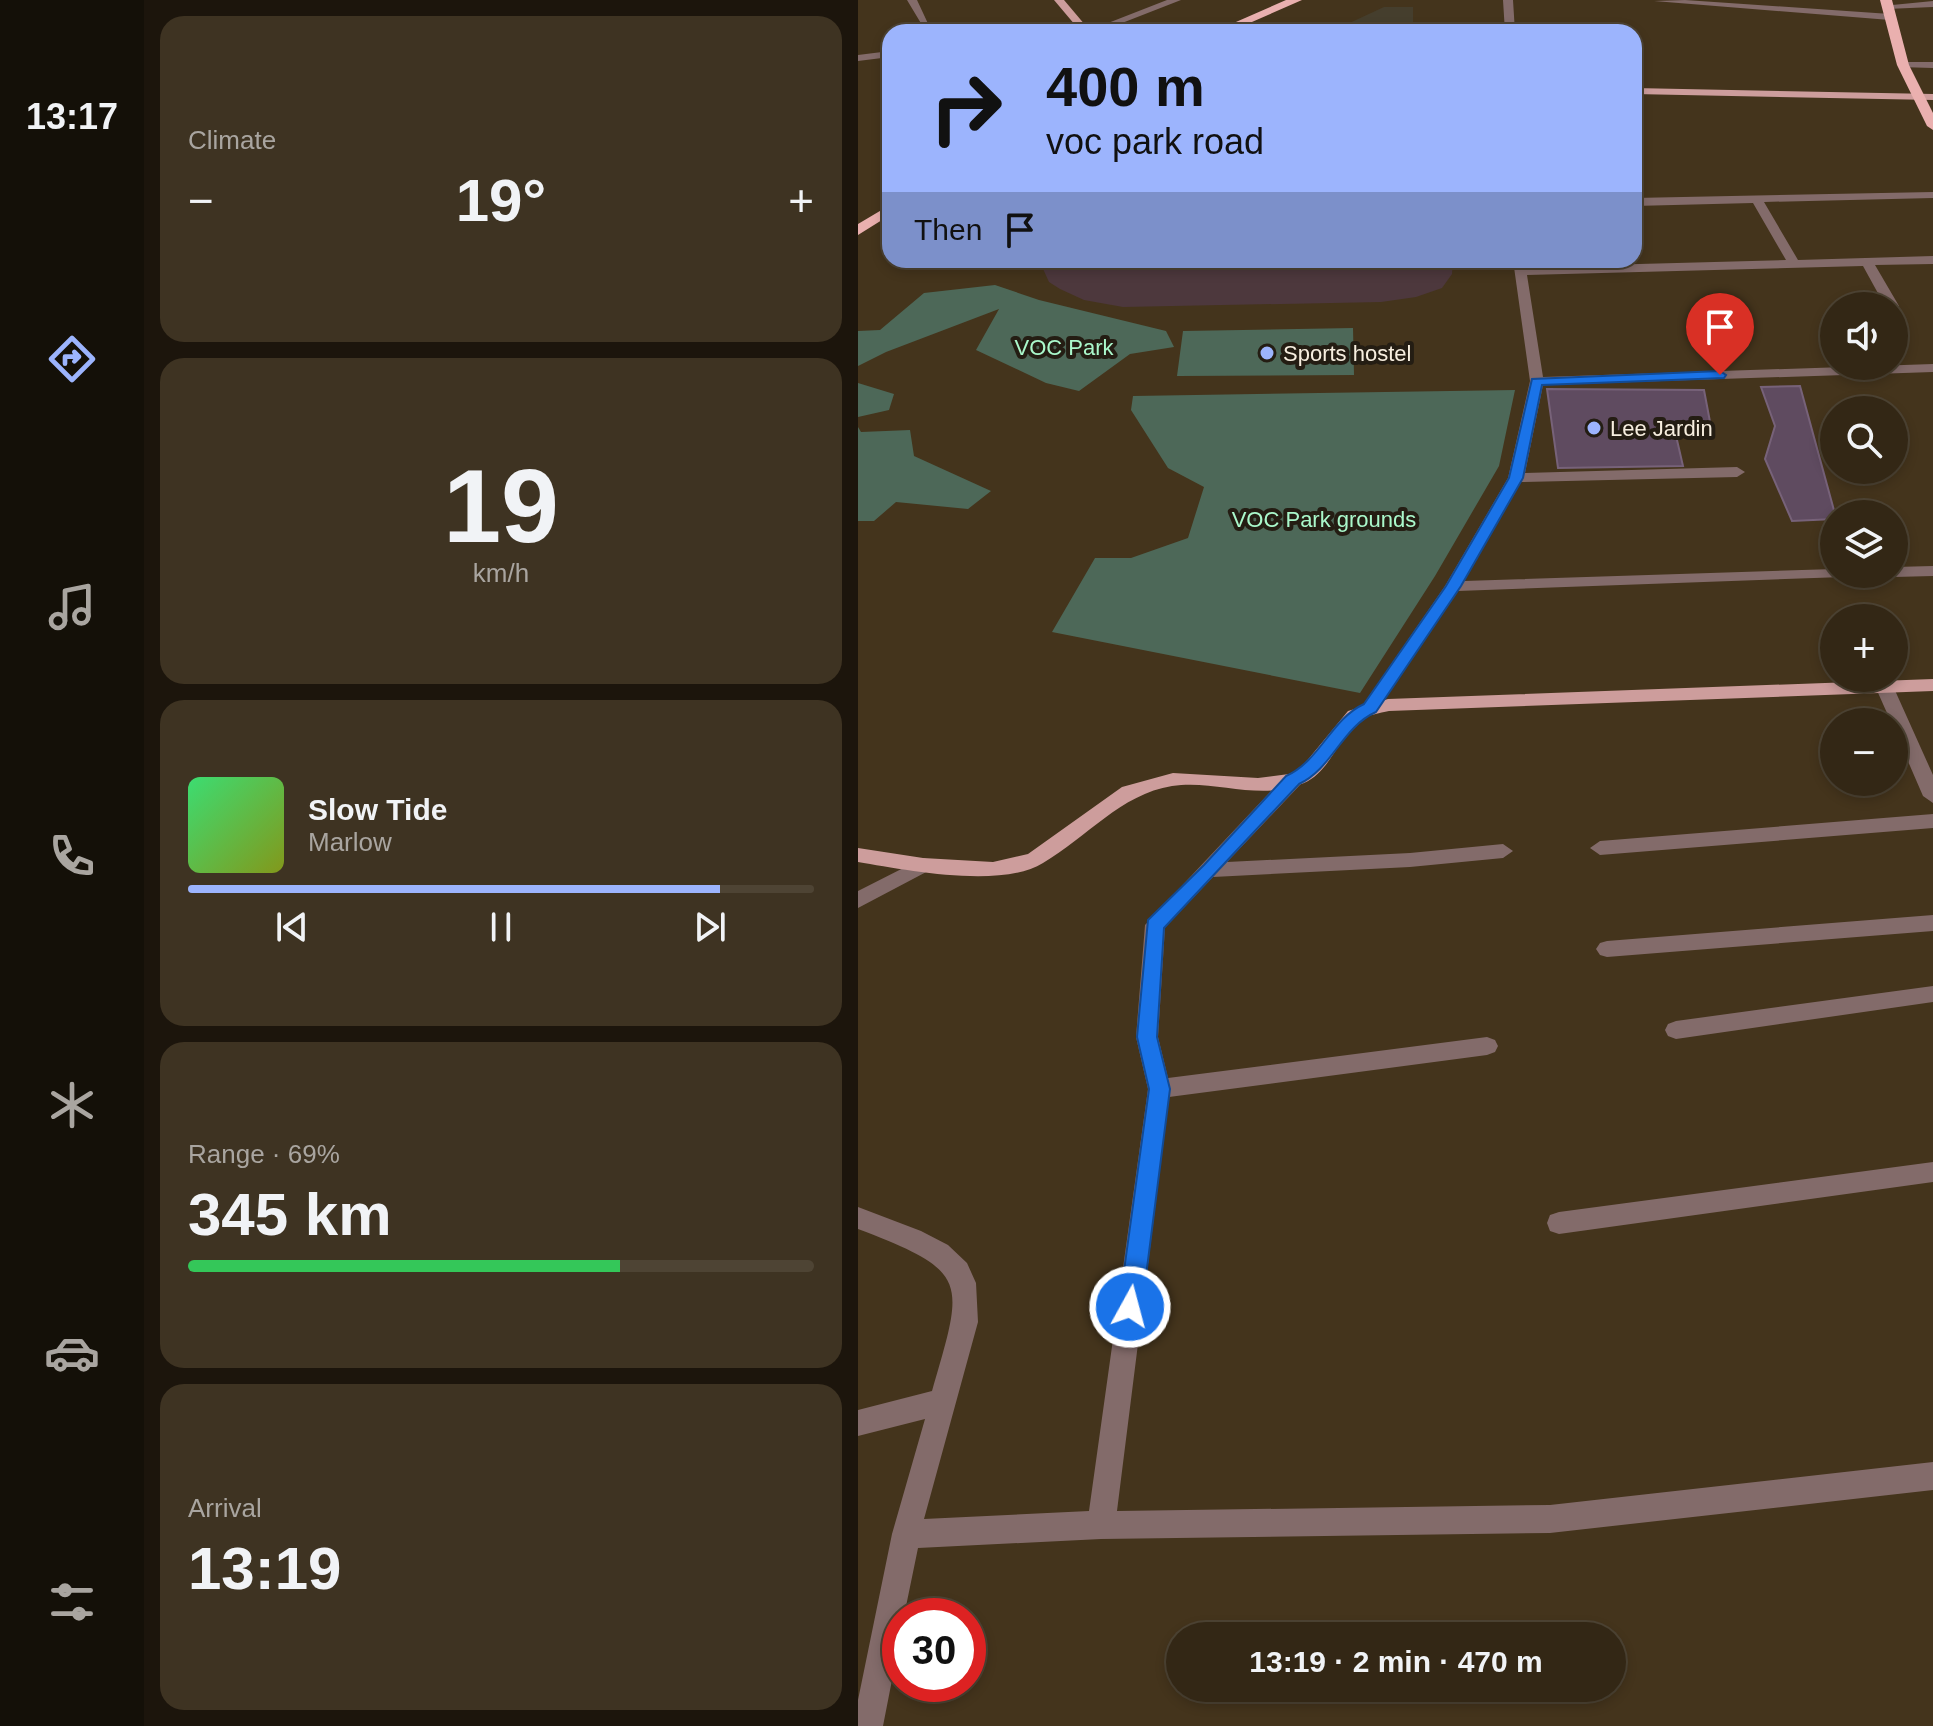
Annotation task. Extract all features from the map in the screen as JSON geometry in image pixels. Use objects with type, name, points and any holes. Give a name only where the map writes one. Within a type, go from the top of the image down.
[{"type":"highway","points":[[1226,24],[1282,0]]},
{"type":"highway","points":[[1238,24],[1296,0]]},
{"type":"highway","points":[[1892,6],[1909,35]]},
{"type":"highway","points":[[1892,6],[1903,65],[1933,126]]},
{"type":"highway","points":[[1914,50],[1933,95]]},
{"type":"highway","points":[[858,221],[882,205]]},
{"type":"highway","points":[[858,231],[882,214]]},
{"type":"main road","points":[[1060,0],[1081,24]]},
{"type":"main road","points":[[1642,91],[1933,95]]},
{"type":"main road","points":[[1908,686],[1933,685]]},
{"type":"main road","points":[[858,855],[923,865],[993,869],[1034,860],[1129,792],[1173,779],[1258,785],[1293,780],[1308,773],[1354,715],[1370,708],[1820,688]]},
{"type":"street","points":[[912,0],[926,24]]},
{"type":"street","points":[[1110,24],[1176,0]]},
{"type":"street","points":[[1508,0],[1510,24]]},
{"type":"street","points":[[1659,1],[1892,6],[1933,4]]},
{"type":"street","points":[[858,58],[882,55]]},
{"type":"street","points":[[1903,65],[1933,65]]},
{"type":"street","points":[[1642,202],[1933,195]]},
{"type":"street","points":[[1757,200],[1794,264]]},
{"type":"street","points":[[1642,265],[1933,260]]},
{"type":"street","points":[[1867,262],[1884,292]]},
{"type":"street","points":[[1370,708],[1453,586],[1516,478],[1537,381],[1519,268]]},
{"type":"street","points":[[1537,381],[1933,368]]},
{"type":"street","points":[[1516,478],[1737,472]]},
{"type":"street","points":[[1908,572],[1933,571]]},
{"type":"street","points":[[1453,586],[1820,575]]},
{"type":"street","points":[[1887,692],[1933,796]]},
{"type":"street","points":[[1101,1525],[1159,1089],[1147,1037],[1155,925],[1211,870],[1293,780]]},
{"type":"street","points":[[1600,848],[1933,821]]},
{"type":"street","points":[[1211,870],[1364,863],[1503,851]]},
{"type":"street","points":[[858,900],[923,865]]},
{"type":"street","points":[[1607,949],[1933,923]]},
{"type":"street","points":[[1676,1030],[1933,994]]},
{"type":"street","points":[[1159,1089],[1487,1046]]},
{"type":"street","points":[[1559,1223],[1933,1172]]},
{"type":"street","points":[[858,1218],[941,1253],[959,1272],[966,1292],[965,1322],[906,1534],[868,1726]]},
{"type":"street","points":[[858,1423],[941,1402]]},
{"type":"street","points":[[906,1534],[1101,1525],[1550,1519],[1933,1476]]},
{"type":"shaded area","points":[[1384,7],[1413,7],[1413,24],[1347,24]]},
{"type":"shaded area","points":[[1043,268],[1452,268],[1442,288],[1416,297],[1381,302],[1123,307],[1084,300],[1049,282]]},
{"type":"green space","name":"VOC Park","points":[[995,285],[1039,300],[1166,331],[1174,347],[1130,354],[1079,391],[1046,383],[976,350],[999,309],[886,352],[858,366],[858,331],[880,330],[924,293]]},
{"type":"green space","name":"Sports hostel","points":[[1353,328],[1354,375],[1177,376],[1183,331]]},
{"type":"green space","points":[[858,383],[894,394],[889,410],[858,417]]},
{"type":"green space","name":"VOC Park grounds","points":[[1515,390],[1499,466],[1435,576],[1360,693],[1052,632],[1095,558],[1131,558],[1188,538],[1204,487],[1168,468],[1131,410],[1133,396]]},
{"type":"green space","points":[[858,427],[861,432],[910,430],[914,456],[991,491],[968,509],[896,502],[874,521],[858,521]]},
{"type":"building","points":[[1800,386],[1820,459],[1820,484],[1827,484],[1831,500],[1820,500],[1820,520],[1792,521],[1765,459],[1775,426],[1761,387]]},
{"type":"building","points":[[1547,389],[1704,390],[1711,427],[1674,427],[1683,466],[1558,468]]},
{"type":"place","name":"Sports hostel","points":[[1267,353]]},
{"type":"place","name":"Lee Jardin","points":[[1594,428]]},
{"type":"route","points":[[1130,1307],[1159,1089],[1147,1037],[1155,925],[1211,870],[1293,780],[1308,773],[1354,715],[1370,708],[1453,586],[1516,478],[1537,381],[1720,375]]}]
